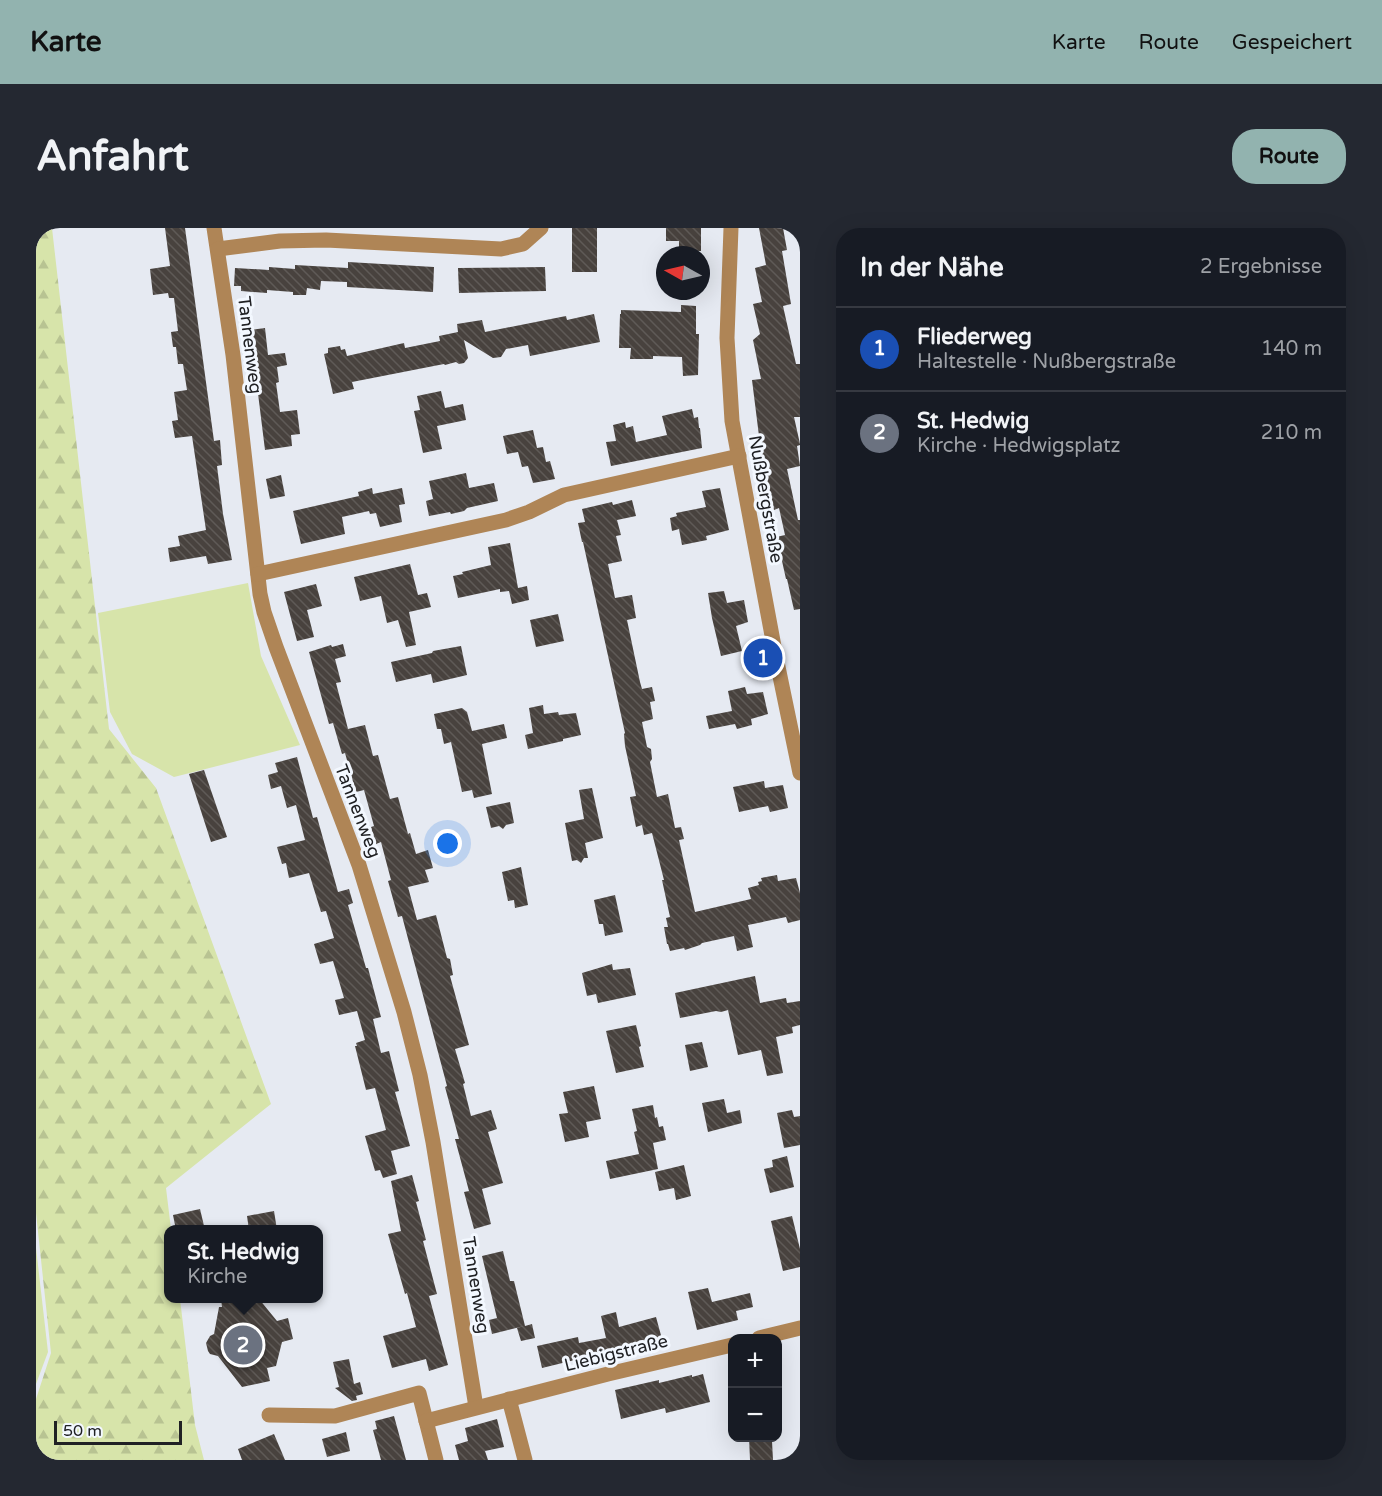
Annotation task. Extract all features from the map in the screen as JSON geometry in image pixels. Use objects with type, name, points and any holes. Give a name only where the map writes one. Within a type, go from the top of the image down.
[{"type":"street","name":"Tannenweg","points":[[214,228],[233,355],[264,612],[359,866],[404,1012],[420,1075],[433,1142],[476,1407]]},
{"type":"street","points":[[218,249],[280,241],[326,240],[501,249],[523,244],[541,228]]},
{"type":"street","name":"Nußbergstraße","points":[[731,228],[728,338],[732,421],[800,773]]},
{"type":"street","points":[[258,574],[506,520],[564,495],[739,456]]},
{"type":"street","points":[[775,1334],[800,1328]]},
{"type":"street","name":"Liebigstraße","points":[[426,1421],[728,1346]]},
{"type":"street","points":[[269,1415],[335,1416],[419,1393],[436,1460]]},
{"type":"street","points":[[509,1399],[525,1460]]},
{"type":"green space","points":[[36,228],[52,228],[109,729],[156,788],[271,1104],[166,1188],[171,1225],[164,1225],[164,1303],[180,1303],[195,1425],[204,1460],[36,1460],[36,1399],[51,1353],[36,1213]]},
{"type":"green space","points":[[248,583],[261,656],[300,745],[174,777],[132,754],[110,712],[98,613]]},
{"type":"green space","points":[[36,1248],[48,1352],[36,1384]]},
{"type":"building","points":[[165,228],[185,228],[214,441],[220,440],[222,465],[217,466],[232,560],[208,564],[206,556],[170,562],[168,548],[180,546],[178,536],[206,530],[192,436],[175,438],[172,421],[178,420],[174,392],[187,390],[183,364],[178,364],[176,347],[173,347],[171,332],[178,331],[174,298],[169,298],[168,293],[153,295],[150,269],[170,266]]},
{"type":"building","points":[[572,228],[597,228],[597,272],[572,272]]},
{"type":"building","points":[[666,228],[701,228],[701,246],[679,246],[679,241],[666,241]]},
{"type":"building","points":[[759,228],[783,228],[787,250],[782,251],[791,304],[783,306],[796,364],[800,364],[800,417],[794,417],[800,444],[797,446],[800,466],[787,469],[798,520],[800,520],[800,609],[794,610],[780,552],[774,553],[772,538],[785,535],[779,508],[774,510],[769,489],[760,444],[752,380],[761,379],[753,340],[760,334],[753,304],[762,302],[755,268],[766,265]]},
{"type":"building","points":[[348,262],[434,267],[433,292],[347,287],[347,282],[321,281],[320,290],[307,288],[306,295],[267,290],[267,293],[241,291],[241,286],[234,286],[235,268],[295,269],[295,265],[348,268]]},
{"type":"building","points":[[545,267],[546,291],[459,293],[458,268]]},
{"type":"building","points":[[681,305],[696,306],[696,334],[699,334],[698,375],[683,376],[682,357],[653,356],[653,359],[630,359],[631,348],[619,348],[621,310],[681,312]]},
{"type":"building","points":[[594,314],[600,342],[530,356],[528,345],[506,349],[501,357],[493,358],[464,340],[468,358],[464,363],[444,364],[352,382],[354,389],[333,394],[324,354],[328,353],[328,348],[340,346],[341,350],[345,349],[347,356],[404,343],[405,348],[440,341],[439,336],[458,332],[457,324],[482,320],[485,332],[566,316],[567,320]]},
{"type":"building","points":[[265,328],[268,355],[285,353],[287,365],[277,367],[279,382],[276,383],[280,412],[297,410],[300,434],[291,435],[292,446],[265,450],[249,330]]},
{"type":"building","points":[[441,391],[445,408],[463,404],[466,420],[437,426],[442,449],[423,453],[414,411],[420,410],[417,396]]},
{"type":"building","points":[[692,409],[694,418],[698,417],[702,448],[611,466],[606,442],[616,441],[613,425],[625,422],[626,428],[633,426],[636,442],[667,435],[662,416]]},
{"type":"building","points":[[533,430],[537,448],[543,447],[546,462],[550,461],[555,479],[533,483],[528,466],[522,467],[518,452],[507,454],[503,436]]},
{"type":"building","points":[[466,473],[469,488],[494,483],[498,501],[451,514],[450,512],[429,516],[426,501],[433,499],[429,481]]},
{"type":"building","points":[[281,475],[285,496],[270,499],[266,479]]},
{"type":"building","points":[[372,488],[373,494],[402,488],[405,504],[399,505],[402,522],[380,527],[376,513],[370,514],[369,511],[342,517],[345,534],[301,544],[293,511],[359,496],[358,492]]},
{"type":"building","points":[[720,488],[729,530],[706,536],[707,540],[682,545],[679,529],[672,531],[670,518],[677,516],[676,513],[706,507],[702,491]]},
{"type":"building","points":[[632,500],[636,516],[617,520],[621,535],[616,536],[622,561],[608,564],[615,598],[632,595],[636,618],[627,620],[640,682],[642,689],[652,687],[655,701],[650,702],[653,719],[642,722],[647,747],[651,749],[650,762],[657,797],[668,794],[675,828],[681,827],[684,839],[679,840],[695,912],[751,899],[748,888],[759,885],[761,878],[777,875],[778,881],[796,878],[800,893],[800,920],[788,923],[786,917],[748,925],[753,947],[737,951],[734,936],[702,943],[685,950],[684,948],[670,951],[667,944],[664,927],[668,927],[666,918],[670,917],[662,880],[664,880],[652,833],[644,835],[642,825],[636,827],[630,797],[636,796],[625,746],[625,733],[578,523],[585,522],[582,509]]},
{"type":"building","points":[[510,543],[518,588],[527,586],[529,600],[512,604],[509,591],[500,592],[500,589],[458,598],[453,576],[491,565],[488,547]]},
{"type":"building","points":[[410,564],[418,595],[427,593],[431,607],[409,612],[416,645],[406,647],[398,620],[387,623],[381,596],[360,601],[354,577]]},
{"type":"building","points":[[316,584],[322,606],[307,610],[314,637],[297,641],[284,592]]},
{"type":"building","points":[[724,591],[727,603],[744,600],[748,622],[736,626],[742,651],[721,656],[708,593]]},
{"type":"building","points":[[558,614],[564,641],[536,647],[530,620]]},
{"type":"building","points":[[343,644],[346,656],[335,659],[341,682],[336,683],[348,729],[365,725],[373,756],[378,755],[390,799],[398,797],[416,854],[428,850],[433,868],[425,870],[429,882],[408,887],[417,920],[436,915],[447,958],[450,959],[453,975],[450,976],[469,1045],[455,1049],[465,1083],[463,1084],[471,1116],[491,1110],[497,1129],[488,1132],[503,1183],[482,1189],[491,1224],[474,1229],[464,1192],[469,1191],[455,1139],[459,1139],[445,1087],[447,1086],[402,916],[398,917],[388,881],[391,880],[381,842],[376,844],[371,827],[374,826],[364,790],[356,792],[345,753],[342,754],[333,723],[329,724],[309,652]]},
{"type":"building","points":[[461,646],[467,675],[433,683],[431,674],[396,682],[391,662]]},
{"type":"building","points":[[745,687],[747,694],[763,692],[768,714],[751,719],[752,725],[737,729],[735,724],[709,729],[706,716],[732,711],[728,691]]},
{"type":"building","points":[[543,705],[544,714],[576,713],[581,735],[528,749],[525,735],[533,733],[529,708]]},
{"type":"building","points":[[462,708],[467,712],[472,731],[504,724],[507,738],[482,744],[492,794],[474,798],[472,790],[462,792],[451,742],[444,744],[441,729],[437,729],[434,714]]},
{"type":"building","points":[[297,757],[313,818],[317,817],[338,892],[349,889],[353,903],[348,905],[381,1017],[373,1019],[381,1053],[389,1051],[399,1091],[395,1092],[410,1146],[391,1151],[397,1174],[383,1178],[380,1170],[375,1171],[365,1136],[386,1130],[375,1088],[366,1090],[355,1046],[357,1046],[356,1043],[365,1040],[357,1011],[339,1015],[335,1000],[344,998],[333,961],[320,964],[314,944],[334,938],[326,911],[321,912],[309,873],[289,878],[286,863],[282,864],[277,847],[305,840],[296,805],[287,808],[281,786],[271,789],[268,775],[278,772],[275,763]]},
{"type":"building","points":[[204,770],[227,837],[211,842],[189,774]]},
{"type":"building","points":[[764,781],[765,788],[783,785],[788,808],[770,812],[768,806],[739,812],[733,787]]},
{"type":"building","points":[[592,788],[603,838],[585,843],[588,858],[584,858],[581,863],[577,860],[572,861],[565,823],[584,819],[579,790]]},
{"type":"building","points":[[510,802],[514,823],[506,825],[503,829],[499,826],[491,828],[486,807]]},
{"type":"building","points":[[521,867],[528,905],[515,908],[514,900],[508,901],[502,872]]},
{"type":"building","points":[[615,895],[623,932],[605,936],[603,924],[599,924],[594,900]]},
{"type":"building","points":[[612,964],[613,970],[630,968],[636,995],[598,1003],[596,994],[587,996],[582,973]]},
{"type":"building","points":[[755,976],[760,1003],[786,998],[787,1003],[800,1001],[800,1025],[792,1027],[793,1033],[776,1037],[783,1073],[767,1076],[761,1050],[738,1055],[728,1010],[680,1018],[675,993]]},
{"type":"building","points":[[636,1025],[644,1067],[616,1073],[606,1031]]},
{"type":"building","points":[[702,1042],[708,1067],[690,1071],[685,1045]]},
{"type":"building","points":[[594,1086],[601,1119],[586,1122],[589,1137],[565,1142],[559,1114],[568,1113],[563,1092]]},
{"type":"building","points":[[724,1099],[727,1113],[740,1110],[742,1123],[708,1132],[702,1103]]},
{"type":"building","points":[[653,1105],[655,1118],[657,1117],[659,1127],[663,1126],[666,1140],[653,1143],[658,1169],[610,1179],[606,1161],[639,1154],[632,1109]]},
{"type":"building","points":[[792,1110],[794,1117],[800,1116],[800,1145],[784,1148],[777,1113]]},
{"type":"building","points":[[787,1156],[794,1187],[770,1193],[764,1169],[773,1167],[772,1160]]},
{"type":"building","points":[[684,1165],[691,1196],[676,1200],[674,1188],[659,1191],[655,1172]]},
{"type":"building","points":[[412,1175],[426,1240],[423,1241],[437,1294],[429,1296],[448,1365],[429,1371],[426,1359],[392,1368],[383,1336],[416,1327],[388,1234],[401,1231],[391,1181]]},
{"type":"building","points":[[200,1209],[204,1225],[175,1225],[173,1215]]},
{"type":"building","points":[[274,1211],[276,1225],[248,1225],[247,1216]]},
{"type":"building","points":[[792,1216],[800,1249],[800,1267],[783,1271],[771,1221]]},
{"type":"building","points":[[503,1251],[510,1281],[514,1281],[525,1326],[532,1324],[535,1338],[521,1341],[517,1328],[524,1326],[492,1334],[489,1320],[497,1318],[482,1256]]},
{"type":"building","points":[[708,1288],[712,1302],[750,1293],[753,1307],[736,1311],[738,1320],[697,1330],[688,1292]]},
{"type":"building","points":[[222,1303],[262,1303],[277,1321],[288,1318],[293,1339],[282,1342],[276,1366],[267,1368],[270,1381],[242,1387],[218,1356],[208,1351],[206,1343],[214,1334],[219,1307],[222,1307]]},
{"type":"building","points":[[616,1312],[619,1327],[656,1317],[662,1339],[542,1368],[537,1346],[578,1337],[579,1343],[606,1338],[601,1316]]},
{"type":"building","points":[[349,1359],[354,1384],[360,1382],[363,1394],[356,1396],[357,1400],[352,1401],[335,1388],[339,1387],[333,1362]]},
{"type":"building","points":[[703,1374],[710,1402],[666,1413],[665,1408],[621,1419],[615,1390],[659,1380],[659,1383]]},
{"type":"building","points":[[394,1416],[406,1460],[381,1460],[373,1430],[377,1429],[375,1421]]},
{"type":"building","points":[[497,1419],[504,1447],[485,1451],[488,1460],[459,1460],[455,1445],[468,1441],[465,1428]]},
{"type":"building","points":[[346,1432],[350,1451],[327,1457],[322,1439]]},
{"type":"building","points":[[274,1434],[285,1460],[242,1460],[238,1449]]},
{"type":"building","points":[[749,1442],[772,1442],[773,1460],[750,1460]]},
{"type":"place","name":"Fliederweg","points":[[763,658]]},
{"type":"place","name":"St. Hedwig","points":[[243,1345]]}]
